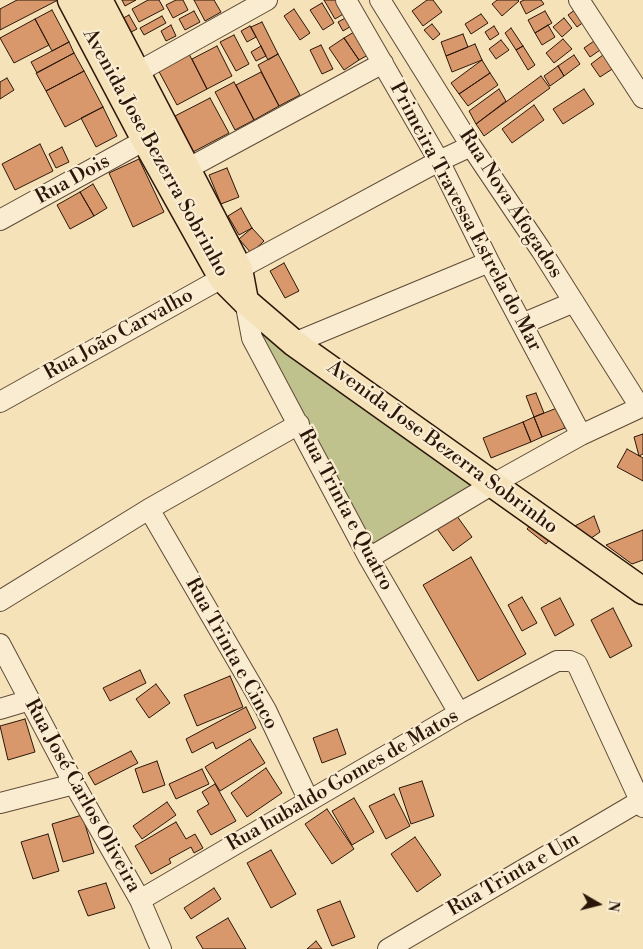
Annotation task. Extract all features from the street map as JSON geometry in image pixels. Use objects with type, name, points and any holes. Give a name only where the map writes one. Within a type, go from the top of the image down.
[{"type":"main road","name":"Avenida Jose Bezerra Sobrinho","points":[[71,0],[145,140],[177,174]]},
{"type":"main road","name":"Avenida Jose Bezerra Sobrinho","points":[[99,0],[136,73],[177,174],[231,273],[244,301],[294,343],[643,591]]},
{"type":"street","points":[[136,73],[267,0]]},
{"type":"street","name":"Primeira Travessa Estrela do Mar","points":[[346,0],[439,161],[489,262],[582,435]]},
{"type":"street","name":"Rua Nova Afogados","points":[[380,0],[472,146],[642,406]]},
{"type":"street","points":[[579,0],[643,98]]},
{"type":"street","points":[[177,174],[383,63]]},
{"type":"street","name":"Rua Dois","points":[[3,211],[145,140]]},
{"type":"street","name":"Rua João Carvalho","points":[[0,402],[231,273],[439,161],[472,146]]},
{"type":"street","points":[[294,343],[489,262]]},
{"type":"street","name":"Rua Trinta e Quatro","points":[[244,301],[252,338],[369,558],[459,713]]},
{"type":"street","points":[[522,324],[574,302]]},
{"type":"street","points":[[369,558],[493,484],[582,435],[642,406]]},
{"type":"street","points":[[0,600],[149,509],[299,424]]},
{"type":"street","name":"Rua Trinta e Cinco","points":[[149,509],[266,710],[309,801]]},
{"type":"street","name":"Rua José Carlos Oliveira","points":[[0,644],[74,784],[140,900],[159,949]]},
{"type":"street","name":"Rua hubaldo Gomes de Matos","points":[[140,900],[459,713],[557,661],[564,660],[577,664],[641,804]]},
{"type":"street","points":[[0,709],[30,700]]},
{"type":"street","points":[[0,804],[74,784]]},
{"type":"street","name":"Rua Trinta e Um","points":[[388,949],[641,804]]},
{"type":"green space","points":[[253,326],[478,483],[371,547]]},
{"type":"building","points":[[17,0],[58,0],[0,30],[0,9]]},
{"type":"building","points":[[122,0],[136,0],[125,6]]},
{"type":"building","points":[[148,0],[159,0],[164,9],[139,22],[132,9]]},
{"type":"building","points":[[176,0],[183,0],[188,10],[173,18],[166,5]]},
{"type":"building","points":[[194,0],[214,0],[221,12],[205,21]]},
{"type":"building","points":[[324,0],[338,0],[345,13],[335,19]]},
{"type":"building","points":[[427,0],[433,0],[442,12],[423,26],[412,11]]},
{"type":"building","points":[[497,0],[519,1],[502,16],[492,4]]},
{"type":"building","points":[[524,0],[541,0],[544,4],[526,14],[520,2]]},
{"type":"building","points":[[322,3],[334,23],[323,30],[310,10]]},
{"type":"building","points":[[294,9],[310,33],[300,40],[284,16]]},
{"type":"building","points":[[576,9],[585,21],[577,27],[568,15]]},
{"type":"building","points":[[52,10],[69,42],[52,51],[35,19]]},
{"type":"building","points":[[194,11],[200,22],[185,30],[179,19]]},
{"type":"building","points":[[545,11],[552,23],[535,33],[528,20]]},
{"type":"building","points":[[481,14],[488,23],[471,34],[465,24]]},
{"type":"building","points":[[129,15],[137,29],[123,36],[116,22]]},
{"type":"building","points":[[162,16],[166,23],[144,35],[140,28]]},
{"type":"building","points":[[349,16],[353,25],[343,31],[338,22]]},
{"type":"building","points":[[564,18],[572,28],[562,37],[553,27]]},
{"type":"building","points":[[35,19],[49,45],[14,63],[0,38]]},
{"type":"building","points":[[262,22],[278,54],[268,60],[251,27]]},
{"type":"building","points":[[432,24],[440,34],[433,40],[424,30]]},
{"type":"building","points":[[171,25],[176,36],[166,41],[161,31]]},
{"type":"building","points":[[548,25],[555,37],[542,45],[535,33]]},
{"type":"building","points":[[250,26],[256,37],[247,42],[241,31]]},
{"type":"building","points":[[494,26],[499,34],[490,40],[485,32]]},
{"type":"building","points":[[511,28],[523,46],[516,50],[505,33]]},
{"type":"building","points":[[354,32],[368,55],[359,60],[344,38]]},
{"type":"building","points":[[463,34],[468,47],[446,56],[441,42]]},
{"type":"building","points":[[234,35],[249,64],[236,71],[220,42]]},
{"type":"building","points":[[344,38],[359,60],[344,70],[329,48]]},
{"type":"building","points":[[563,39],[572,49],[554,63],[546,53]]},
{"type":"building","points":[[597,39],[603,48],[590,57],[584,48]]},
{"type":"building","points":[[501,40],[509,50],[496,59],[489,49]]},
{"type":"building","points":[[69,42],[74,53],[37,73],[31,62]]},
{"type":"building","points":[[475,44],[482,60],[452,72],[446,56]]},
{"type":"building","points":[[321,45],[333,69],[322,74],[310,50]]},
{"type":"building","points":[[217,46],[232,76],[207,89],[192,59]]},
{"type":"building","points":[[261,46],[266,56],[256,61],[251,52]]},
{"type":"building","points":[[523,46],[535,65],[528,70],[516,50]]},
{"type":"building","points":[[187,50],[207,89],[177,105],[156,66]]},
{"type":"building","points":[[607,52],[617,66],[600,77],[591,64]]},
{"type":"building","points":[[74,53],[84,71],[46,91],[36,73]]},
{"type":"building","points":[[278,54],[300,95],[279,106],[258,65]]},
{"type":"building","points":[[574,55],[580,64],[564,76],[558,66]]},
{"type":"building","points":[[482,60],[490,73],[459,94],[451,83]]},
{"type":"building","points":[[558,66],[564,76],[550,86],[544,76]]},
{"type":"building","points":[[84,71],[103,107],[65,127],[46,91]]},
{"type":"building","points":[[261,72],[279,106],[254,120],[236,85]]},
{"type":"building","points":[[490,73],[498,85],[468,106],[459,94]]},
{"type":"building","points":[[541,76],[550,88],[484,136],[476,124]]},
{"type":"building","points":[[7,78],[14,90],[0,99],[0,82]]},
{"type":"building","points":[[234,82],[254,120],[235,130],[215,92]]},
{"type":"building","points":[[499,89],[506,101],[476,124],[469,111]]},
{"type":"building","points":[[584,89],[594,104],[563,124],[553,109]]},
{"type":"building","points":[[210,98],[229,133],[193,152],[175,116]]},
{"type":"building","points":[[534,105],[544,120],[512,143],[502,129]]},
{"type":"building","points":[[103,107],[117,136],[96,147],[81,118]]},
{"type":"building","points":[[40,144],[53,171],[15,190],[2,164]]},
{"type":"building","points":[[62,147],[69,162],[56,168],[49,154]]},
{"type":"building","points":[[139,159],[164,212],[133,227],[109,173]]},
{"type":"building","points":[[227,168],[239,197],[221,204],[209,175]]},
{"type":"building","points":[[93,184],[107,208],[94,216],[80,192]]},
{"type":"building","points":[[80,192],[94,216],[70,229],[57,205]]},
{"type":"building","points":[[241,208],[252,228],[239,235],[228,216]]},
{"type":"building","points":[[252,228],[264,241],[251,253],[239,239]]},
{"type":"building","points":[[284,263],[299,291],[285,298],[270,271]]},
{"type":"building","points":[[536,393],[544,413],[534,417],[526,396]]},
{"type":"building","points":[[557,408],[565,428],[542,437],[534,417]]},
{"type":"building","points":[[534,417],[542,437],[531,442],[523,422]]},
{"type":"building","points":[[523,422],[531,442],[491,458],[483,438]]},
{"type":"building","points":[[643,434],[643,454],[639,456],[634,437]]},
{"type":"building","points":[[627,449],[643,458],[643,481],[617,467]]},
{"type":"building","points":[[454,512],[472,537],[453,551],[435,526]]},
{"type":"building","points":[[594,516],[600,532],[584,543],[571,528]]},
{"type":"building","points":[[532,523],[551,538],[546,544],[527,529]]},
{"type":"building","points":[[643,530],[643,560],[632,564],[606,545]]},
{"type":"building","points":[[471,557],[526,654],[478,681],[423,585]]},
{"type":"building","points":[[522,597],[537,623],[522,631],[508,605]]},
{"type":"building","points":[[560,598],[574,625],[555,636],[541,608]]},
{"type":"building","points":[[613,608],[632,646],[610,658],[591,620]]},
{"type":"building","points":[[140,670],[146,683],[110,701],[103,688]]},
{"type":"building","points":[[230,676],[243,707],[197,726],[184,695]]},
{"type":"building","points":[[156,684],[170,703],[149,718],[136,699]]},
{"type":"building","points":[[246,707],[256,728],[216,749],[213,742],[192,753],[186,739]]},
{"type":"building","points":[[25,719],[35,752],[8,760],[0,726]]},
{"type":"building","points":[[337,729],[346,754],[322,763],[313,738]]},
{"type":"building","points":[[250,739],[265,763],[220,791],[205,767]]},
{"type":"building","points":[[131,751],[138,763],[95,785],[88,773]]},
{"type":"building","points":[[157,761],[165,785],[143,793],[135,769]]},
{"type":"building","points":[[266,768],[282,793],[247,817],[231,793]]},
{"type":"building","points":[[202,769],[209,784],[176,799],[169,784]]},
{"type":"building","points":[[422,781],[434,816],[411,824],[399,788]]},
{"type":"building","points":[[215,784],[236,821],[211,835],[197,811],[209,804],[202,792]]},
{"type":"building","points":[[394,794],[410,826],[386,839],[369,806]]},
{"type":"building","points":[[354,798],[374,832],[352,845],[332,811]]},
{"type":"building","points":[[167,802],[176,815],[142,839],[133,826]]},
{"type":"building","points":[[327,809],[354,849],[332,864],[305,824]]},
{"type":"building","points":[[82,815],[94,853],[63,862],[52,824]]},
{"type":"building","points":[[176,822],[186,839],[195,834],[203,848],[194,853],[191,847],[169,859],[171,863],[151,874],[135,846]]},
{"type":"building","points":[[48,834],[59,871],[33,879],[21,842]]},
{"type":"building","points":[[415,837],[441,875],[417,892],[391,854]]},
{"type":"building","points":[[271,850],[296,894],[271,908],[247,863]]},
{"type":"building","points":[[106,883],[115,908],[88,916],[78,891]]},
{"type":"building","points":[[214,888],[221,899],[191,919],[184,908]]},
{"type":"building","points":[[340,901],[355,937],[332,946],[317,910]]},
{"type":"building","points":[[228,918],[246,949],[203,949],[196,937]]},
{"type":"building","points":[[316,941],[322,949],[307,949]]}]
